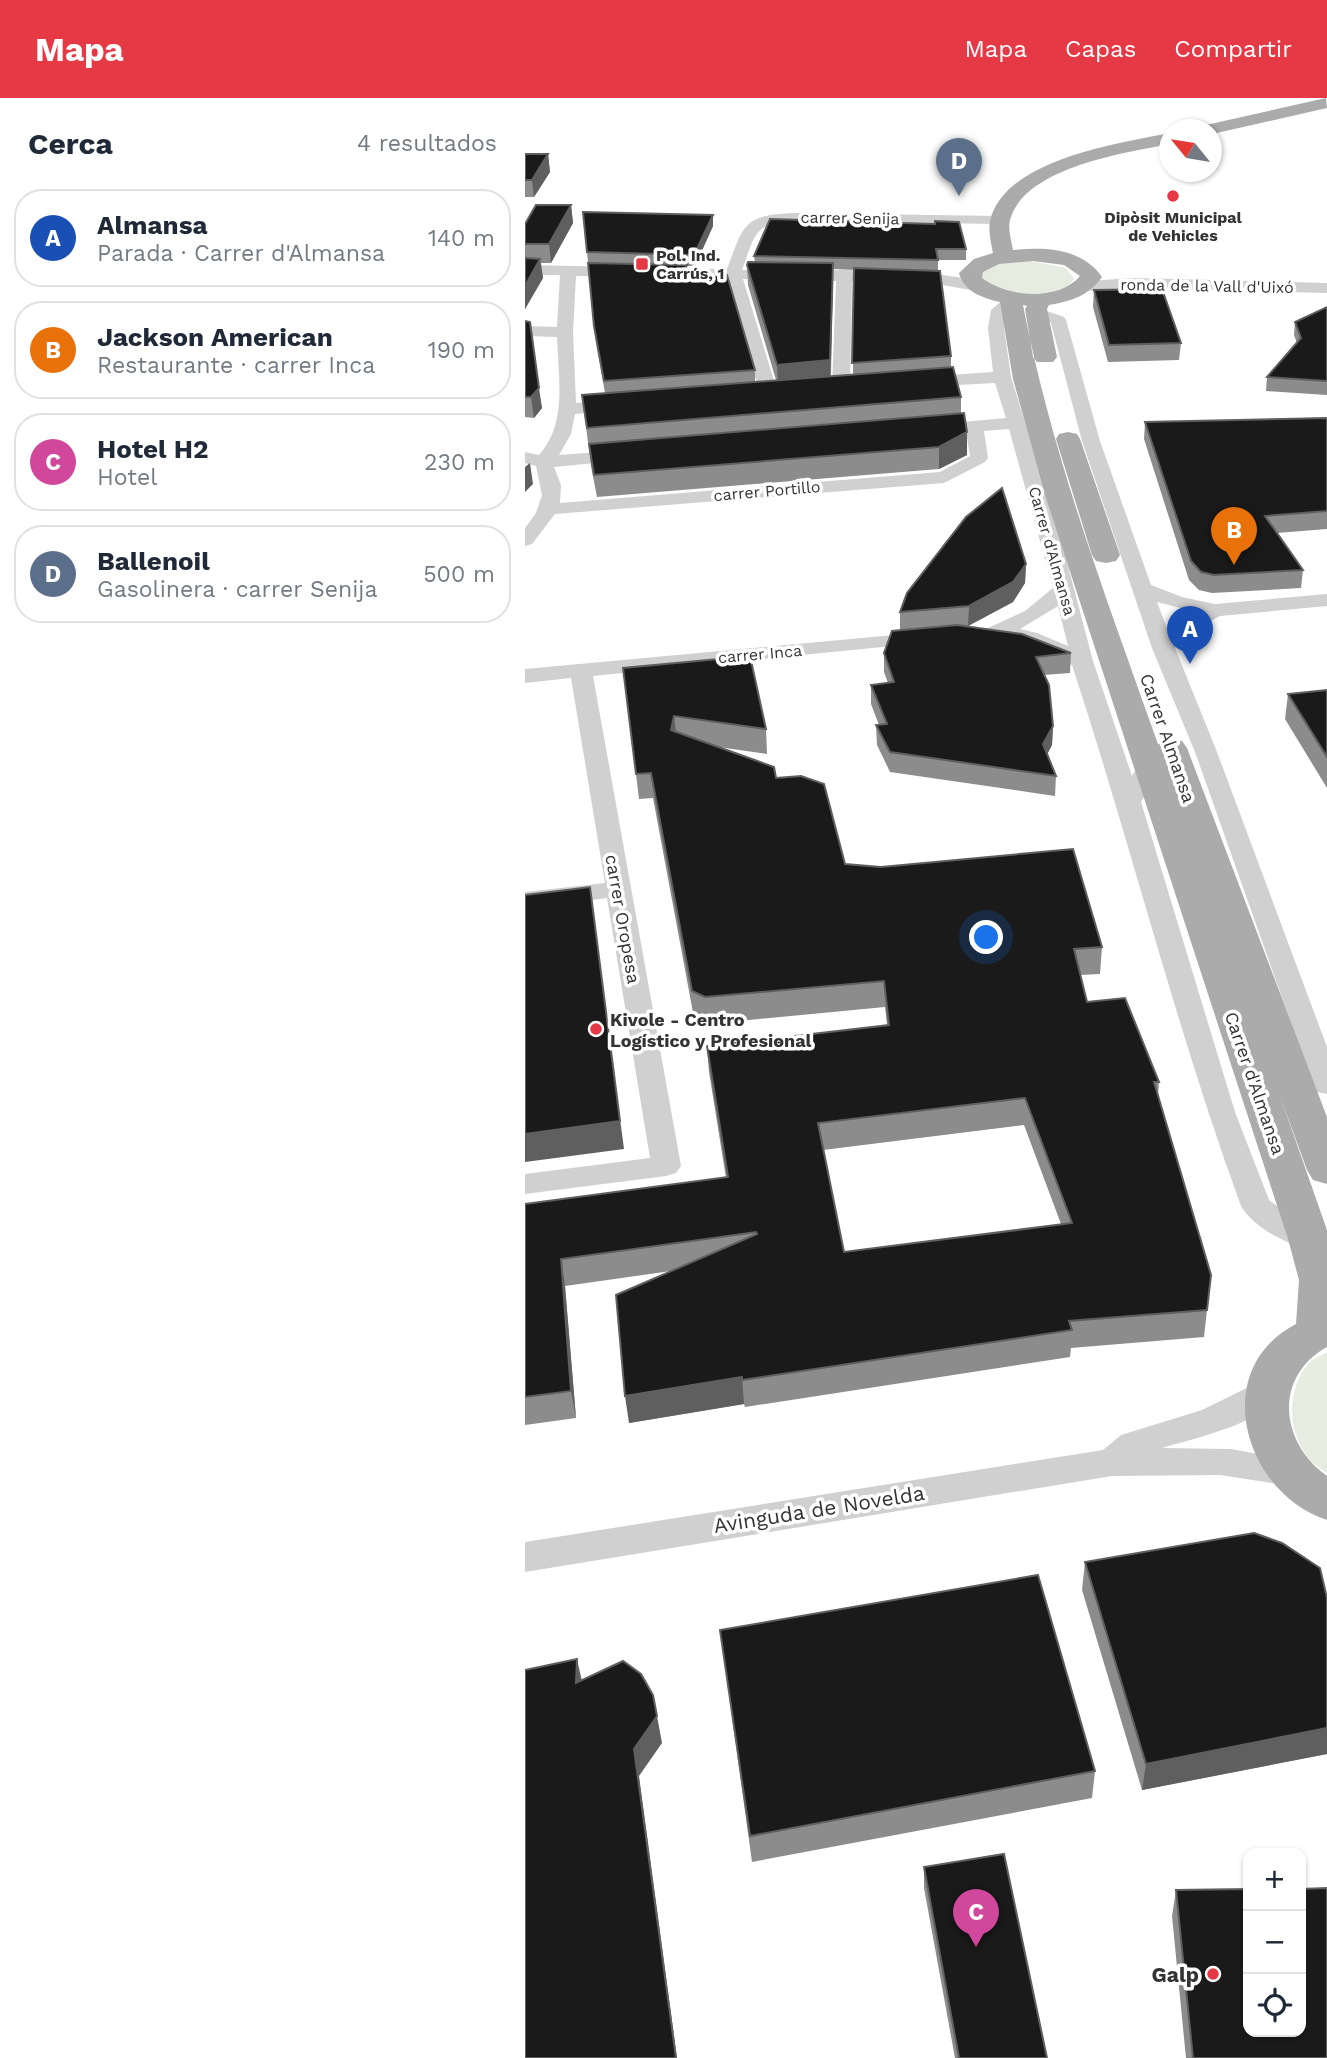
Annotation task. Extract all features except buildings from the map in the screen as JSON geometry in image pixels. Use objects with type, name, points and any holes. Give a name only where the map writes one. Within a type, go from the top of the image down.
[{"type":"main road","points":[[1222,126],[1327,103]]},
{"type":"main road","points":[[1222,137],[1327,114]]},
{"type":"main road","points":[[1004,257],[1000,220],[1017,193],[1043,174],[1091,156],[1159,141]]},
{"type":"main road","points":[[1034,204],[1052,187],[1087,171],[1159,152]]},
{"type":"main road","points":[[1031,245],[1077,264],[1088,279],[1067,295],[1025,303],[973,279],[985,262],[1004,257],[1031,245]]},
{"type":"main road","name":"Carrer Almansa","points":[[1025,303],[1145,672]]},
{"type":"main road","name":"Carrer d'Almansa","points":[[1025,303],[1025,379],[1059,498],[1309,1239],[1320,1280],[1322,1329]]},
{"type":"main road","name":"Carrer Almansa","points":[[1161,720],[1327,1170]]},
{"type":"main road","points":[[1322,1329],[1299,1342],[1282,1357],[1269,1379],[1265,1403],[1270,1434],[1277,1451],[1291,1472],[1327,1501]]},
{"type":"street","name":"carrer Senija","points":[[733,273],[750,230],[757,223],[773,218],[1000,220]]},
{"type":"street","points":[[525,270],[973,279]]},
{"type":"street","points":[[534,460],[556,451],[569,410],[565,332],[568,271]]},
{"type":"street","points":[[733,273],[769,394]]},
{"type":"street","points":[[841,388],[843,276]]},
{"type":"street","name":"ronda de la Vall d'Uixó","points":[[1088,279],[1327,280]]},
{"type":"street","name":"ronda de la Vall d'Uixó","points":[[1088,279],[1134,283],[1327,288]]},
{"type":"street","points":[[1025,303],[1058,320],[1068,365],[1090,437],[1163,648],[1206,752],[1327,1085]]},
{"type":"street","name":"Carrer d'Almansa","points":[[1025,303],[999,310],[996,328],[1002,377],[1082,661],[1129,802],[1221,1112],[1256,1206],[1281,1225],[1309,1239]]},
{"type":"street","points":[[525,331],[565,332]]},
{"type":"street","points":[[908,383],[1002,377]]},
{"type":"street","points":[[569,410],[636,404]]},
{"type":"street","points":[[905,432],[1015,423]]},
{"type":"street","name":"carrer Portillo","points":[[551,509],[944,477],[979,458],[974,426]]},
{"type":"street","points":[[534,460],[647,453]]},
{"type":"street","points":[[525,540],[551,509],[551,485],[534,460]]},
{"type":"street","points":[[1063,589],[1052,603],[1024,622],[988,632],[1030,637],[1082,661]]},
{"type":"street","points":[[1143,589],[1176,602],[1215,610],[1327,600]]},
{"type":"street","points":[[1163,648],[1184,628],[1215,610]]},
{"type":"street","name":"carrer Inca","points":[[525,676],[953,635]]},
{"type":"street","name":"carrer Oropesa","points":[[525,1184],[666,1166],[581,671]]},
{"type":"street","points":[[1186,793],[1206,752]]},
{"type":"street","points":[[1129,802],[1149,766]]},
{"type":"street","points":[[525,900],[618,889]]},
{"type":"street","name":"Avinguda de Novelda","points":[[1112,1462],[1133,1444],[1212,1420],[1246,1405],[1267,1391]]},
{"type":"street","name":"Avinguda de Novelda","points":[[525,1557],[1112,1462],[1246,1464],[1291,1472]]},
{"type":"shaded area","points":[[1026,260],[1066,268],[1074,279],[1066,288],[1043,295],[1018,293],[982,283],[981,272],[998,263]]},
{"type":"shaded area","points":[[1327,1352],[1327,1473],[1314,1464],[1304,1452],[1293,1423],[1292,1407],[1300,1377],[1310,1362]]},
{"type":"place","name":"Ballenoil","points":[[959,196]]},
{"type":"place","name":"Dipòsit Municipal de Vehicles","points":[[1173,196]]},
{"type":"place","name":"Pol. Ind. Carrús, 1","points":[[642,264]]},
{"type":"place","name":"Jackson American","points":[[1234,565]]},
{"type":"place","name":"Almansa","points":[[1190,664]]},
{"type":"place","name":"Kivole - Centro Logístico y Profesional","points":[[596,1029]]},
{"type":"place","name":"Hotel H2","points":[[976,1947]]},
{"type":"place","name":"Galp","points":[[1213,1974]]}]
